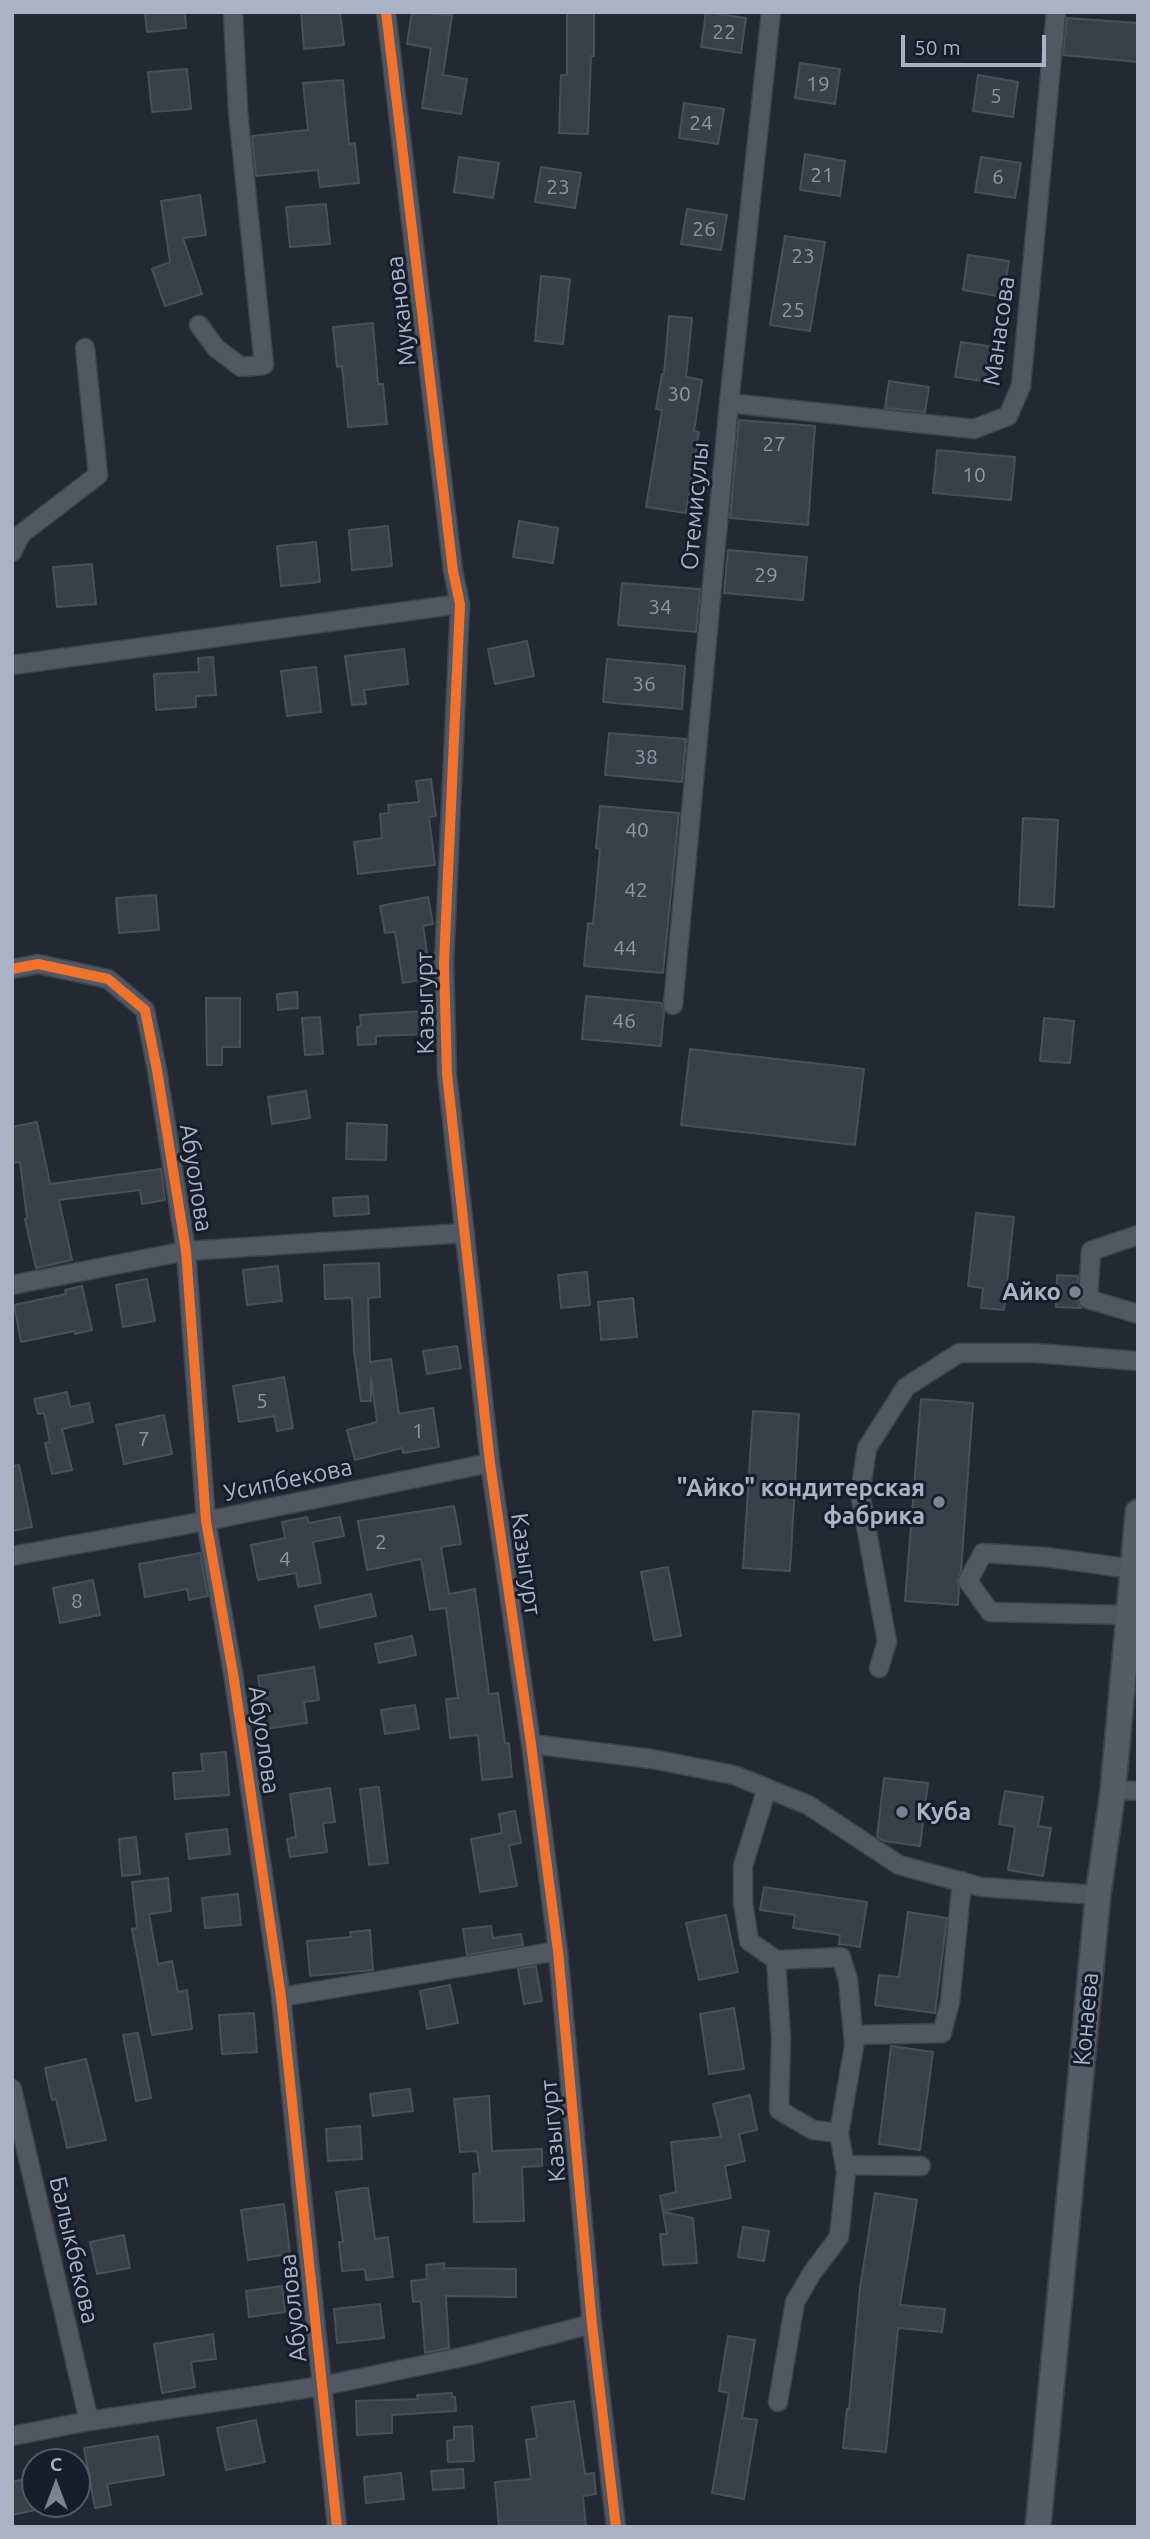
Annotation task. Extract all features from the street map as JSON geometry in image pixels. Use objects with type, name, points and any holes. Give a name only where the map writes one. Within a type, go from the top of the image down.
[{"type":"main road","name":"Конаева","points":[[1038,2527],[1098,1895],[1113,1790],[1138,1512]]},
{"type":"street","points":[[199,325],[216,348],[242,368],[264,365],[238,111],[233,12]]},
{"type":"street","name":"Муканова","points":[[386,12],[453,571],[460,604]]},
{"type":"street","name":"Отемисулы","points":[[673,1005],[729,403],[771,12]]},
{"type":"street","name":"Манасова","points":[[729,403],[974,429],[1008,416],[1021,386],[1056,12]]},
{"type":"street","points":[[12,552],[21,534],[98,475],[85,348]]},
{"type":"street","points":[[12,665],[460,604]]},
{"type":"street","name":"Казыгурт","points":[[460,604],[444,963],[447,1074],[490,1464],[558,1951],[592,2324],[616,2527]]},
{"type":"street","name":"Абуолова","points":[[12,970],[38,964],[108,979],[145,1010],[158,1070],[186,1251],[206,1521],[233,1673],[281,1997],[337,2527]]},
{"type":"street","points":[[12,1285],[186,1251],[465,1233]]},
{"type":"street","points":[[1138,1235],[1091,1251],[1088,1299],[1138,1314]]},
{"type":"street","points":[[879,1668],[887,1642],[860,1493],[867,1448],[906,1387],[958,1353],[1035,1353],[1138,1362]]},
{"type":"street","name":"Усипбекова","points":[[12,1556],[206,1521],[490,1464]]},
{"type":"street","points":[[1127,1615],[990,1612],[968,1581],[983,1553],[1046,1557],[1132,1569]]},
{"type":"street","points":[[531,1745],[652,1759],[734,1775],[808,1805],[899,1865],[981,1887],[1098,1895]]},
{"type":"street","points":[[767,1788],[743,1866],[743,1902],[748,1941],[776,1960],[841,1956],[848,1980],[855,2045]]},
{"type":"street","points":[[1113,1790],[1138,1791]]},
{"type":"street","points":[[778,2402],[795,2302],[812,2273],[839,2237],[846,2172],[839,2133],[856,2035],[942,2033],[950,2002],[962,1881]]},
{"type":"street","points":[[281,1997],[558,1951]]},
{"type":"street","points":[[776,1960],[781,2038],[779,2110],[813,2130],[839,2133]]},
{"type":"street","name":"Балыкбекова","points":[[12,2089],[89,2421]]},
{"type":"street","points":[[845,2165],[921,2166]]},
{"type":"street","points":[[12,2436],[89,2421],[322,2386],[467,2356],[592,2324]]},
{"type":"building","points":[[145,12],[185,12],[186,28],[147,32]]},
{"type":"building","points":[[301,12],[340,12],[344,45],[304,49]]},
{"type":"building","points":[[412,12],[452,15],[443,75],[467,79],[461,114],[422,108],[431,48],[407,44]]},
{"type":"building","points":[[567,12],[594,12],[594,56],[591,56],[588,134],[559,133],[561,75],[567,75]]},
{"type":"building","points":[[706,12],[746,18],[741,53],[701,47]]},
{"type":"building","points":[[1067,18],[1138,23],[1138,62],[1063,55]]},
{"type":"building","points":[[800,63],[840,69],[835,104],[795,98]]},
{"type":"building","points":[[187,69],[191,109],[152,112],[148,72]]},
{"type":"building","points":[[978,75],[1018,82],[1013,117],[973,111]]},
{"type":"building","points":[[343,80],[349,144],[355,143],[359,183],[320,187],[318,170],[256,176],[252,136],[308,130],[303,83]]},
{"type":"building","points":[[684,103],[724,109],[718,144],[679,138]]},
{"type":"building","points":[[805,154],[845,161],[840,196],[800,190]]},
{"type":"building","points":[[459,157],[499,163],[493,198],[454,192]]},
{"type":"building","points":[[981,157],[1021,163],[1015,198],[975,192]]},
{"type":"building","points":[[541,167],[581,173],[575,208],[535,202]]},
{"type":"building","points":[[200,195],[206,235],[183,238],[202,294],[165,306],[152,269],[170,262],[161,201]]},
{"type":"building","points":[[326,204],[330,244],[290,247],[286,207]]},
{"type":"building","points":[[687,209],[727,215],[721,250],[681,244]]},
{"type":"building","points":[[785,236],[825,242],[810,331],[770,325]]},
{"type":"building","points":[[968,255],[1009,261],[1003,297],[963,290]]},
{"type":"building","points":[[541,276],[570,279],[563,344],[535,341]]},
{"type":"building","points":[[669,316],[692,318],[686,377],[702,380],[694,431],[699,432],[686,513],[646,507],[662,410],[656,409],[664,374]]},
{"type":"building","points":[[373,323],[378,384],[383,384],[387,424],[348,427],[342,366],[337,367],[333,327]]},
{"type":"building","points":[[961,342],[1001,348],[995,383],[955,377]]},
{"type":"building","points":[[889,381],[929,387],[925,412],[885,408]]},
{"type":"building","points":[[739,420],[815,426],[808,525],[730,518]]},
{"type":"building","points":[[937,450],[1015,457],[1011,500],[933,493]]},
{"type":"building","points":[[519,521],[558,528],[553,563],[513,557]]},
{"type":"building","points":[[388,526],[392,566],[352,570],[349,530]]},
{"type":"building","points":[[316,542],[320,582],[281,586],[277,546]]},
{"type":"building","points":[[728,550],[807,557],[803,600],[724,593]]},
{"type":"building","points":[[92,564],[96,604],[57,607],[53,567]]},
{"type":"building","points":[[622,583],[700,589],[696,632],[618,625]]},
{"type":"building","points":[[527,641],[534,676],[495,684],[488,649]]},
{"type":"building","points":[[404,649],[408,684],[364,690],[366,704],[352,705],[345,656]]},
{"type":"building","points":[[213,657],[216,695],[196,696],[196,707],[156,710],[154,674],[199,672],[198,658]]},
{"type":"building","points":[[607,659],[685,666],[682,709],[603,702]]},
{"type":"building","points":[[316,667],[321,712],[287,716],[281,671]]},
{"type":"building","points":[[609,733],[686,739],[682,782],[605,775]]},
{"type":"building","points":[[431,779],[436,816],[429,817],[435,865],[358,874],[354,842],[382,838],[380,814],[389,813],[388,805],[419,802],[416,781]]},
{"type":"building","points":[[600,806],[679,813],[663,973],[584,966],[588,923],[593,924],[600,849],[596,848]]},
{"type":"building","points":[[1023,818],[1058,820],[1054,907],[1019,905]]},
{"type":"building","points":[[156,895],[159,930],[119,933],[116,898]]},
{"type":"building","points":[[428,897],[433,924],[423,926],[431,978],[403,983],[395,932],[385,933],[380,906]]},
{"type":"building","points":[[297,992],[298,1008],[278,1010],[277,994]]},
{"type":"building","points":[[586,996],[662,1003],[664,1012],[661,1046],[582,1039]]},
{"type":"building","points":[[206,998],[240,998],[240,1047],[222,1047],[222,1065],[207,1065]]},
{"type":"building","points":[[424,1011],[426,1034],[376,1036],[376,1044],[358,1045],[357,1027],[361,1026],[360,1015]]},
{"type":"building","points":[[320,1017],[323,1054],[305,1055],[302,1018]]},
{"type":"building","points":[[1044,1018],[1074,1021],[1070,1063],[1040,1061]]},
{"type":"building","points":[[690,1049],[864,1069],[855,1145],[681,1125]]},
{"type":"building","points":[[306,1091],[310,1118],[272,1124],[268,1097]]},
{"type":"building","points":[[37,1122],[50,1184],[161,1169],[165,1200],[142,1204],[140,1190],[59,1200],[72,1260],[36,1268],[25,1219],[20,1162],[12,1163],[12,1127]]},
{"type":"building","points":[[347,1123],[387,1125],[386,1160],[346,1159]]},
{"type":"building","points":[[368,1196],[369,1214],[334,1216],[333,1198]]},
{"type":"building","points":[[976,1213],[1014,1217],[1004,1310],[981,1308],[983,1288],[968,1286]]},
{"type":"building","points":[[379,1263],[380,1297],[368,1298],[370,1362],[391,1359],[399,1414],[433,1408],[439,1447],[403,1453],[402,1448],[355,1460],[347,1430],[377,1422],[371,1377],[371,1401],[361,1401],[354,1351],[352,1298],[325,1299],[324,1265]]},
{"type":"building","points":[[278,1266],[282,1301],[247,1305],[243,1270]]},
{"type":"building","points":[[587,1272],[590,1305],[561,1308],[558,1275]]},
{"type":"building","points":[[1057,1275],[1078,1276],[1077,1299],[1081,1308],[1056,1307]]},
{"type":"building","points":[[147,1279],[155,1321],[123,1327],[116,1285]]},
{"type":"building","points":[[82,1286],[92,1330],[21,1342],[14,1305],[66,1294],[65,1290]]},
{"type":"building","points":[[633,1298],[637,1337],[601,1340],[598,1302]]},
{"type":"building","points":[[457,1346],[461,1368],[427,1374],[423,1351]]},
{"type":"building","points":[[284,1377],[293,1428],[277,1431],[274,1416],[239,1422],[233,1386]]},
{"type":"building","points":[[67,1392],[70,1407],[89,1403],[93,1422],[62,1429],[72,1470],[52,1474],[45,1443],[50,1442],[44,1413],[38,1414],[34,1399]]},
{"type":"building","name":"\"Айко\" кондитерская фабрика","points":[[921,1399],[973,1403],[961,1571],[957,1581],[958,1605],[905,1601]]},
{"type":"building","points":[[753,1411],[799,1414],[790,1571],[743,1568]]},
{"type":"building","points":[[164,1415],[172,1454],[124,1464],[116,1425]]},
{"type":"building","points":[[19,1465],[32,1527],[12,1531],[12,1466]]},
{"type":"building","points":[[454,1506],[461,1544],[441,1547],[449,1594],[475,1589],[489,1694],[498,1693],[505,1743],[509,1743],[512,1777],[482,1780],[478,1735],[450,1738],[446,1699],[458,1698],[446,1608],[430,1610],[421,1559],[367,1570],[358,1521]]},
{"type":"building","points":[[307,1517],[309,1523],[340,1517],[344,1536],[313,1542],[321,1583],[298,1587],[296,1573],[258,1580],[251,1545],[285,1538],[282,1522]]},
{"type":"building","points":[[200,1553],[208,1596],[189,1600],[187,1589],[145,1597],[139,1564]]},
{"type":"building","points":[[668,1567],[681,1636],[654,1640],[641,1572]]},
{"type":"building","points":[[93,1580],[100,1615],[60,1623],[53,1588]]},
{"type":"building","points":[[371,1594],[376,1616],[320,1628],[315,1606]]},
{"type":"building","points":[[412,1636],[416,1655],[379,1663],[375,1644]]},
{"type":"building","points":[[314,1667],[319,1700],[304,1702],[307,1723],[265,1729],[258,1676]]},
{"type":"building","points":[[415,1705],[419,1729],[385,1734],[381,1710]]},
{"type":"building","points":[[226,1752],[229,1795],[175,1799],[173,1773],[203,1771],[201,1754]]},
{"type":"building","name":"Куба","points":[[884,1778],[928,1783],[920,1846],[884,1841],[877,1837]]},
{"type":"building","points":[[379,1787],[388,1863],[369,1865],[360,1789]]},
{"type":"building","points":[[330,1788],[335,1822],[323,1823],[327,1852],[290,1857],[287,1839],[296,1837],[290,1794]]},
{"type":"building","points":[[1005,1791],[1043,1797],[1038,1826],[1051,1828],[1043,1876],[1008,1870],[1015,1827],[999,1824]]},
{"type":"building","points":[[515,1811],[521,1843],[509,1845],[517,1886],[480,1892],[471,1839],[502,1833],[499,1814]]},
{"type":"building","points":[[227,1829],[230,1854],[189,1859],[186,1834]]},
{"type":"building","points":[[136,1837],[140,1874],[122,1876],[119,1839]]},
{"type":"building","points":[[168,1878],[171,1911],[149,1914],[158,1964],[172,1961],[178,1992],[187,1990],[192,2029],[152,2035],[132,1929],[137,1928],[132,1882]]},
{"type":"building","points":[[764,1887],[867,1902],[860,1947],[839,1944],[840,1935],[793,1928],[795,1915],[760,1910]]},
{"type":"building","points":[[238,1894],[241,1925],[205,1928],[202,1898]]},
{"type":"building","points":[[908,1912],[947,1918],[935,2013],[875,2005],[879,1975],[899,1977]]},
{"type":"building","points":[[726,1915],[738,1972],[699,1980],[686,1923]]},
{"type":"building","points":[[491,1926],[493,1938],[521,1934],[523,1945],[467,1955],[463,1929]]},
{"type":"building","points":[[370,1930],[373,1970],[310,1976],[307,1941],[351,1937],[350,1932]]},
{"type":"building","points":[[536,1966],[542,2001],[524,2004],[518,1969]]},
{"type":"building","points":[[450,1985],[458,2023],[427,2029],[420,1991]]},
{"type":"building","points":[[734,2008],[744,2069],[709,2074],[700,2014]]},
{"type":"building","points":[[254,2013],[257,2052],[222,2054],[219,2015]]},
{"type":"building","points":[[138,2033],[151,2098],[136,2101],[123,2035]]},
{"type":"building","points":[[891,2046],[933,2052],[920,2150],[879,2144]]},
{"type":"building","points":[[86,2059],[106,2140],[67,2148],[56,2099],[52,2100],[45,2068]]},
{"type":"building","points":[[410,2089],[413,2111],[373,2116],[370,2094]]},
{"type":"building","points":[[750,2095],[757,2130],[739,2134],[745,2161],[725,2166],[731,2198],[663,2211],[660,2196],[676,2192],[671,2142],[721,2137],[713,2104]]},
{"type":"building","points":[[489,2096],[492,2151],[542,2149],[542,2166],[522,2167],[524,2221],[474,2222],[473,2174],[480,2173],[477,2151],[460,2152],[454,2099]]},
{"type":"building","points":[[360,2126],[362,2159],[328,2161],[326,2129]]},
{"type":"building","points":[[368,2188],[375,2239],[388,2237],[393,2277],[366,2280],[365,2269],[342,2271],[339,2242],[343,2242],[336,2192]]},
{"type":"building","points":[[875,2193],[917,2200],[900,2305],[945,2309],[942,2332],[898,2328],[886,2452],[843,2448],[860,2288]]},
{"type":"building","points":[[284,2204],[290,2254],[248,2260],[241,2210]]},
{"type":"building","points":[[663,2212],[693,2218],[697,2263],[663,2265],[660,2234],[667,2234]]},
{"type":"building","points":[[743,2227],[769,2231],[764,2261],[738,2257]]},
{"type":"building","points":[[124,2235],[130,2268],[97,2274],[90,2242]]},
{"type":"building","points":[[444,2263],[444,2268],[516,2269],[516,2297],[446,2296],[449,2348],[425,2353],[421,2301],[413,2302],[411,2281],[427,2279],[426,2265]]},
{"type":"building","points":[[282,2286],[285,2312],[249,2317],[246,2291]]},
{"type":"building","points":[[380,2304],[384,2338],[337,2343],[334,2309]]},
{"type":"building","points":[[213,2334],[216,2359],[191,2362],[195,2387],[162,2393],[154,2344]]},
{"type":"building","points":[[728,2336],[755,2340],[742,2418],[757,2420],[744,2499],[712,2493],[729,2393],[719,2391]]},
{"type":"building","points":[[452,2393],[456,2411],[392,2415],[392,2433],[357,2435],[356,2401],[418,2399],[417,2395]]},
{"type":"building","points":[[574,2401],[585,2474],[594,2473],[596,2494],[583,2496],[586,2527],[499,2527],[495,2482],[531,2479],[526,2440],[537,2438],[532,2407]]},
{"type":"building","points":[[256,2420],[265,2462],[226,2470],[217,2428]]},
{"type":"building","points":[[472,2426],[474,2461],[448,2462],[447,2441],[454,2440],[454,2427]]},
{"type":"building","points":[[158,2436],[164,2475],[107,2484],[111,2505],[95,2508],[91,2486],[91,2448],[84,2448]]},
{"type":"building","points":[[463,2469],[464,2488],[433,2490],[431,2471]]},
{"type":"building","points":[[401,2473],[404,2499],[366,2503],[364,2477]]},
{"type":"building","points":[[21,2480],[21,2513],[12,2515],[12,2482]]},
{"type":"cycle path","points":[[386,12],[453,571],[460,604],[444,963],[447,1074],[490,1463],[558,1951],[592,2324],[616,2527]]},
{"type":"cycle path","points":[[12,969],[38,964],[108,979],[145,1010],[186,1251],[206,1521],[233,1673],[281,1997],[337,2527]]},
{"type":"place","name":"Айко","points":[[1075,1292]]},
{"type":"place","name":"\"Айко\" кондитерская фабрика","points":[[939,1502]]},
{"type":"place","name":"Куба","points":[[902,1812]]}]
